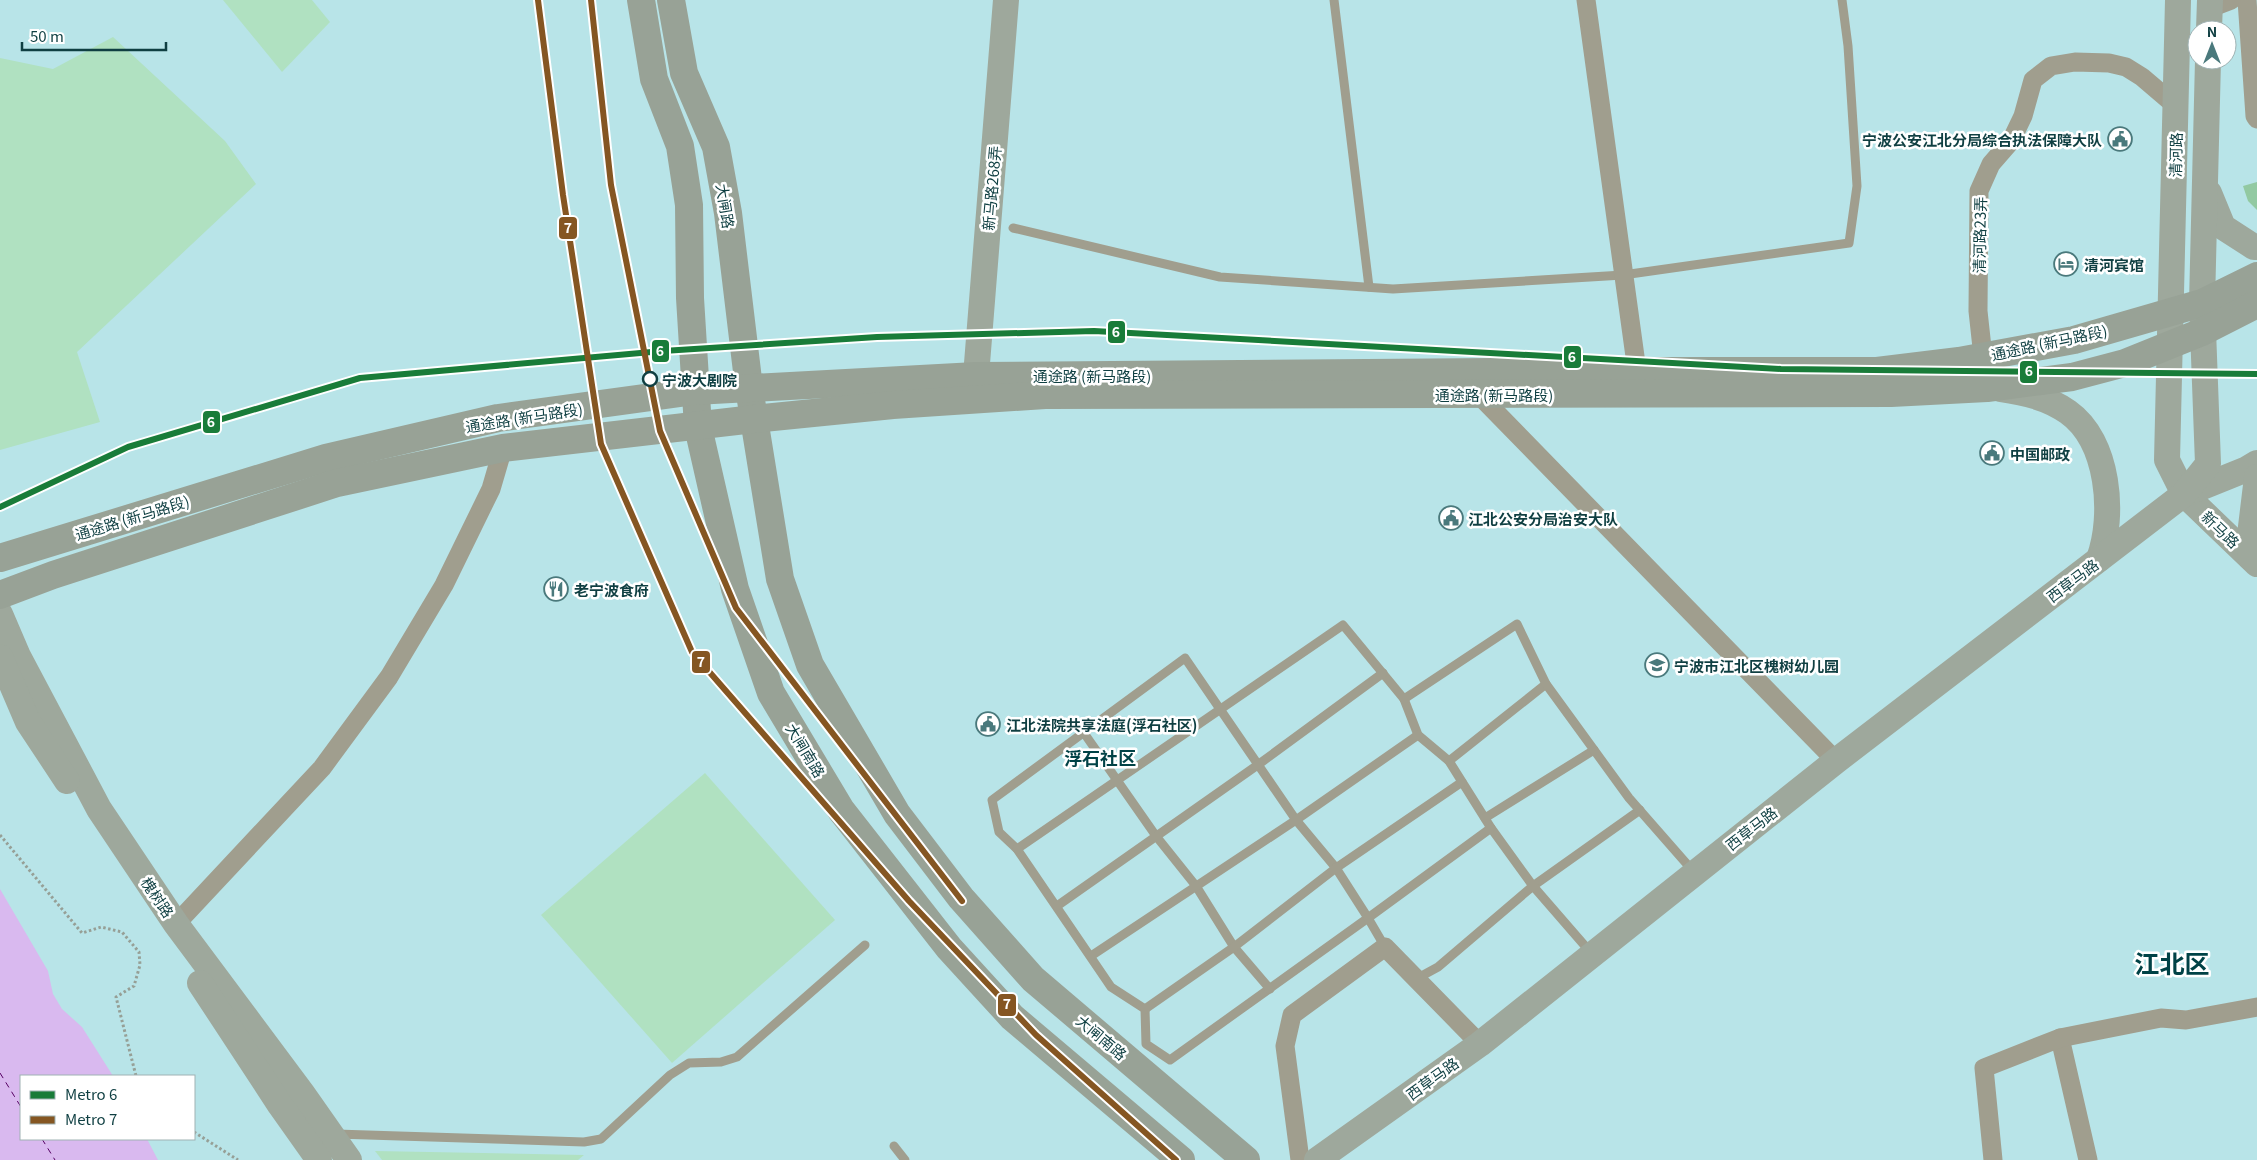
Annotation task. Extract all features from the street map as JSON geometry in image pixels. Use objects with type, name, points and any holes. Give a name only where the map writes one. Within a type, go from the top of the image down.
[{"type":"main road","points":[[642,0],[654,79],[680,146],[689,205],[690,298],[695,391]]},
{"type":"main road","name":"大闸路","points":[[671,0],[684,73],[716,147],[728,213],[754,419]]},
{"type":"main road","name":"新马路268弄","points":[[976,376],[1006,0]]},
{"type":"main road","name":"清河路","points":[[2169,344],[2178,0]]},
{"type":"main road","name":"清河路","points":[[2184,494],[2208,464],[2202,332],[2208,70]]},
{"type":"main road","points":[[2204,182],[2223,227],[2254,247],[2257,247]]},
{"type":"main road","name":"通途路 (新马路段)","points":[[0,558],[326,458],[498,418],[695,391],[976,376],[1876,371],[1983,357],[2074,340],[2202,303],[2257,276]]},
{"type":"main road","name":"通途路 (新马路段)","points":[[0,595],[53,575],[337,483],[503,448],[893,405],[1045,395],[1892,393],[1987,388],[2072,377],[2125,363],[2202,332],[2257,304]]},
{"type":"main road","name":"新马路","points":[[2169,344],[2167,460],[2184,494],[2254,561]]},
{"type":"main road","points":[[1987,388],[2028,393],[2049,400],[2069,412],[2085,428],[2096,448],[2107,500],[2108,529],[2099,559]]},
{"type":"main road","name":"大闸南路","points":[[695,391],[698,427],[735,589],[771,692],[841,810],[949,948],[1012,1017],[1181,1160]]},
{"type":"main road","name":"大闸南路","points":[[754,419],[780,579],[810,665],[897,814],[962,898],[1033,978],[1246,1160]]},
{"type":"main road","points":[[2184,494],[2257,463]]},
{"type":"main road","points":[[2254,561],[2250,535],[2257,477]]},
{"type":"main road","name":"西草马路","points":[[1317,1160],[1480,1044],[1836,761],[2184,494]]},
{"type":"main road","name":"槐树路","points":[[0,614],[18,656],[99,809],[176,924],[349,1160]]},
{"type":"main road","name":"槐树路","points":[[0,657],[28,722],[280,1105],[319,1160]]},
{"type":"street","points":[[1586,0],[1637,371]]},
{"type":"street","points":[[2247,0],[2255,116],[2257,119]]},
{"type":"street","name":"清河路23弄","points":[[1983,357],[1978,311],[1979,192],[1991,164],[2011,141],[2023,116],[2033,80],[2051,66],[2075,62],[2109,63],[2126,67],[2134,72],[2176,106]]},
{"type":"street","points":[[1478,394],[1836,761]]},
{"type":"street","points":[[176,924],[322,768],[389,677],[444,585],[491,488],[503,448]]},
{"type":"street","points":[[1300,1160],[1285,1046],[1292,1015],[1385,947],[1480,1044]]},
{"type":"street","points":[[1993,1160],[1984,1068],[2060,1038],[2161,1018],[2186,1020],[2257,1006]]},
{"type":"street","points":[[2060,1038],[2088,1160]]},
{"type":"lane","points":[[1334,0],[1369,287]]},
{"type":"lane","points":[[1013,228],[1220,277],[1393,289],[1624,275],[1849,243],[1857,186],[1848,46],[1842,0]]},
{"type":"lane","points":[[1404,699],[1517,624],[1546,684],[1640,810],[1694,873]]},
{"type":"lane","points":[[1017,849],[1343,625],[1404,699],[1418,735],[1449,761],[1491,828],[1534,886],[1592,954]]},
{"type":"lane","points":[[1145,1009],[1111,987],[1017,849],[999,832],[992,800],[1186,658],[1296,820],[1336,868],[1385,947]]},
{"type":"lane","points":[[1057,906],[1383,673]]},
{"type":"lane","points":[[1449,761],[1546,684]]},
{"type":"lane","points":[[1084,733],[1156,836],[1196,886],[1234,947],[1270,989]]},
{"type":"lane","points":[[1091,956],[1296,820],[1418,735]]},
{"type":"lane","points":[[1485,818],[1594,750]]},
{"type":"lane","points":[[1145,1009],[1234,947],[1336,868],[1462,782]]},
{"type":"lane","points":[[1416,978],[1438,967],[1534,886],[1640,810]]},
{"type":"lane","points":[[1145,1009],[1146,1044],[1170,1060],[1491,828]]},
{"type":"lane","points":[[331,1134],[584,1142],[601,1139],[670,1075],[689,1063],[721,1062],[737,1057],[865,945]]},
{"type":"lane","points":[[894,1146],[905,1160]]},
{"type":"path","points":[[0,835],[82,933],[102,927],[122,932],[139,952],[140,966],[134,986],[116,997],[136,1075]]},
{"type":"path","points":[[195,1133],[238,1160]]},
{"type":"green space","points":[[223,0],[312,0],[330,22],[282,72]]},
{"type":"green space","points":[[113,37],[225,141],[256,184],[77,352],[100,422],[0,450],[0,58],[53,69]]},
{"type":"green space","points":[[2257,182],[2257,210],[2248,201],[2243,186]]},
{"type":"green space","points":[[705,773],[835,920],[672,1063],[541,915]]},
{"type":"green space","points":[[375,1151],[584,1155],[578,1160],[382,1160]]},
{"type":"shaded area","points":[[0,889],[48,971],[53,994],[62,1009],[82,1027],[112,1075],[20,1075],[20,1140],[148,1140],[158,1160],[0,1160]]},
{"type":"ferry route","points":[[0,1073],[20,1105]]},
{"type":"ferry route","points":[[43,1140],[55,1160]]},
{"type":"metro line","name":"7","points":[[538,0],[563,195],[601,444],[692,652],[909,901],[1036,1035],[1176,1160]]},
{"type":"metro line","name":"7","points":[[591,0],[611,185],[660,431],[736,608],[962,901]]},
{"type":"metro line","name":"6","points":[[0,507],[128,447],[360,378],[663,351],[877,337],[1094,331],[1781,369],[2257,374]]},
{"type":"place","name":"宁波公安江北分局综合执法保障大队","points":[[2120,139]]},
{"type":"place","name":"清河宾馆","points":[[2066,264]]},
{"type":"place","name":"宁波大剧院","points":[[650,379]]},
{"type":"place","name":"中国邮政","points":[[1992,453]]},
{"type":"place","name":"江北公安分局治安大队","points":[[1451,518]]},
{"type":"place","name":"老宁波食府","points":[[556,589]]},
{"type":"place","name":"宁波市江北区槐树幼儿园","points":[[1657,665]]},
{"type":"place","name":"江北法院共享法庭(浮石社区)","points":[[988,724]]},
{"type":"district","name":"浮石社区","points":[[1100,757]]},
{"type":"district","name":"江北区","points":[[2172,962]]}]
